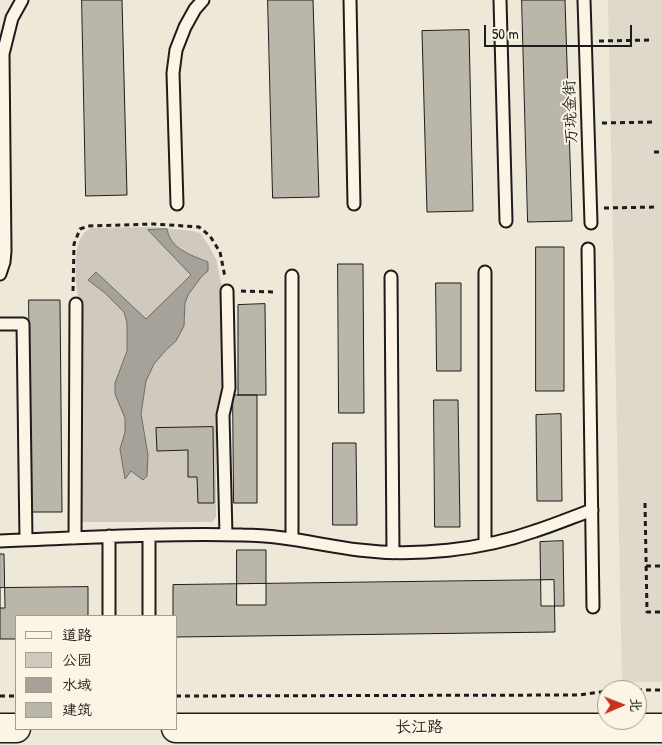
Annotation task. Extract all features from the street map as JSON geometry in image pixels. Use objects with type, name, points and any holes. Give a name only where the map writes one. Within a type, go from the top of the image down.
[{"type":"street","points":[[0,728],[15,728]]},
{"type":"street","name":"长江路","points":[[178,728],[662,728]]},
{"type":"lane","points":[[0,274],[5,251],[3,54],[12,18],[22,0]]},
{"type":"lane","points":[[177,204],[173,72],[176,50],[184,27],[203,0]]},
{"type":"lane","points":[[350,0],[354,204]]},
{"type":"lane","points":[[500,0],[506,221]]},
{"type":"lane","name":"万珑金街","points":[[584,0],[591,223]]},
{"type":"lane","points":[[588,249],[593,607]]},
{"type":"lane","points":[[485,272],[485,544]]},
{"type":"lane","points":[[292,276],[292,538]]},
{"type":"lane","points":[[391,276],[393,553]]},
{"type":"lane","points":[[226,535],[223,414],[229,388],[227,291]]},
{"type":"lane","points":[[75,538],[76,304]]},
{"type":"lane","points":[[0,324],[23,324],[26,540]]},
{"type":"lane","points":[[0,541],[109,536],[226,535],[292,538],[359,550],[393,553],[436,551],[485,544],[534,532],[592,510]]},
{"type":"lane","points":[[109,536],[109,615]]},
{"type":"lane","points":[[149,536],[149,615]]},
{"type":"path","points":[[585,42],[651,40]]},
{"type":"path","points":[[588,123],[654,122]]},
{"type":"path","points":[[654,152],[662,152]]},
{"type":"path","points":[[590,208],[656,207]]},
{"type":"path","points":[[76,304],[72,286],[74,244],[80,229],[88,226],[154,224],[199,227],[210,236],[220,252],[227,291],[292,292]]},
{"type":"path","points":[[645,503],[647,612],[662,612]]},
{"type":"path","points":[[646,566],[662,566]]},
{"type":"path","points":[[647,690],[662,690]]},
{"type":"path","points":[[178,696],[579,695],[597,692]]},
{"type":"path","points":[[0,696],[15,696]]},
{"type":"shaded area","points":[[608,0],[662,0],[662,682],[622,680]]},
{"type":"green space","points":[[154,227],[200,233],[216,259],[223,291],[224,378],[216,418],[216,517],[212,522],[80,522],[77,250],[84,233],[91,228]]},
{"type":"water","points":[[167,229],[172,242],[188,254],[208,262],[208,271],[188,295],[185,303],[184,326],[176,341],[154,364],[146,381],[141,414],[148,455],[147,476],[143,480],[131,471],[125,479],[120,449],[125,432],[125,418],[115,394],[115,383],[127,351],[127,323],[124,312],[105,293],[88,280],[96,272],[146,319],[191,275],[148,230]]},
{"type":"building","points":[[82,0],[122,0],[127,195],[86,196]]},
{"type":"building","points":[[268,0],[313,0],[319,197],[273,198]]},
{"type":"building","points":[[522,0],[565,0],[572,221],[528,222]]},
{"type":"building","points":[[469,30],[473,211],[427,212],[422,31]]},
{"type":"building","points":[[536,247],[564,247],[564,391],[536,391]]},
{"type":"building","points":[[338,264],[363,264],[364,413],[339,413]]},
{"type":"building","points":[[436,283],[461,283],[461,371],[437,371]]},
{"type":"building","points":[[29,300],[60,300],[62,512],[31,512]]},
{"type":"building","points":[[265,304],[266,395],[238,395],[238,305]]},
{"type":"building","points":[[233,395],[257,395],[257,503],[234,503]]},
{"type":"building","points":[[434,400],[458,400],[460,527],[435,527]]},
{"type":"building","points":[[561,414],[562,501],[537,501],[536,415]]},
{"type":"building","points":[[213,427],[214,503],[198,503],[197,477],[188,477],[188,450],[157,451],[156,428]]},
{"type":"building","points":[[333,443],[356,443],[357,525],[333,525]]},
{"type":"building","points":[[563,541],[564,606],[541,606],[540,542]]},
{"type":"building","points":[[237,550],[266,550],[266,605],[237,605]]},
{"type":"building","points":[[0,554],[4,554],[5,608],[0,608]]},
{"type":"building","points":[[554,580],[555,632],[178,637],[178,615],[173,615],[173,585]]},
{"type":"building","points":[[88,587],[88,615],[15,615],[15,639],[0,639],[0,588]]}]
